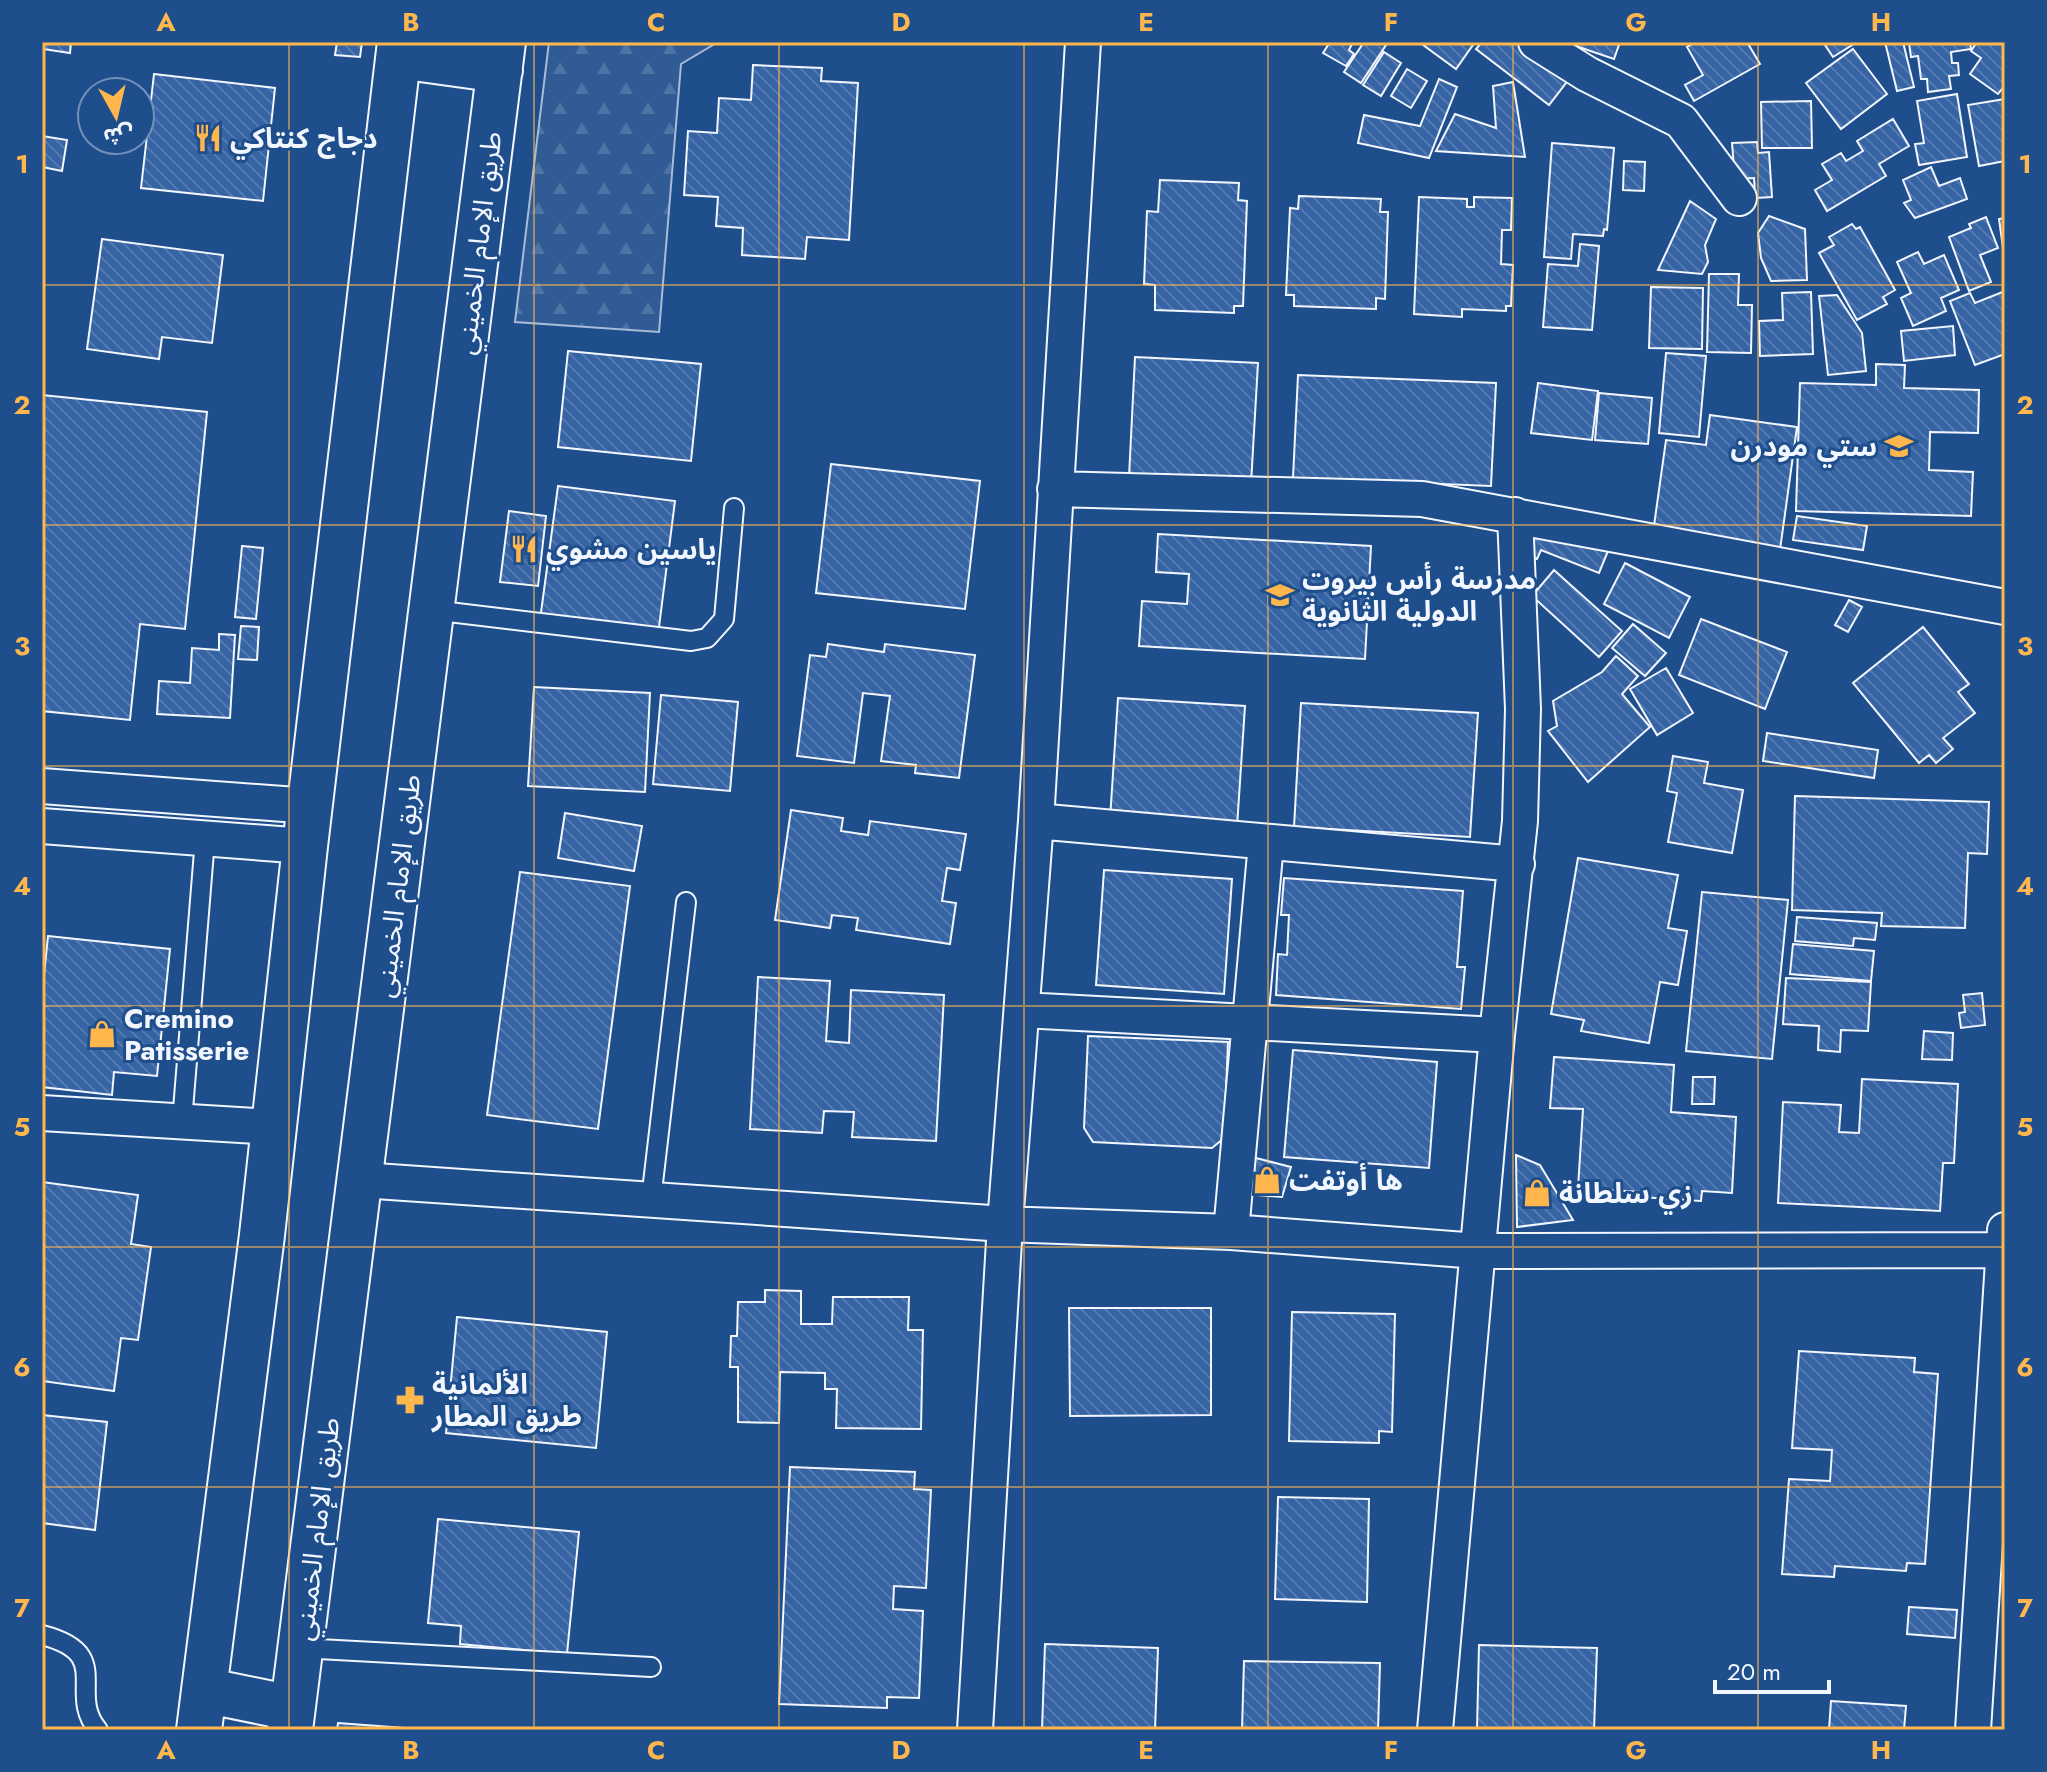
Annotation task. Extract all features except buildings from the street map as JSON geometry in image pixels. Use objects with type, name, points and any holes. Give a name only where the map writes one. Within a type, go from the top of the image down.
[{"type":"highway","points":[[291,1719],[202,1710],[274,1127],[399,49],[502,56]]},
{"type":"highway","name":"طريق الإمام الخميني","points":[[291,1719],[502,56]]},
{"type":"street","points":[[975,1730],[1005,1224],[1036,821],[1083,42]]},
{"type":"street","points":[[1536,42],[1587,74],[1681,121],[1739,198]]},
{"type":"street","points":[[1055,489],[1422,499],[2005,607]]},
{"type":"street","points":[[1435,1730],[1497,1035],[1517,864],[1523,709],[1515,515]]},
{"type":"street","points":[[42,786],[307,826]]},
{"type":"street","points":[[1036,821],[1517,864]]},
{"type":"street","points":[[42,826],[205,839],[307,826]]},
{"type":"street","points":[[1231,1232],[1266,843]]},
{"type":"street","points":[[1022,1010],[1497,1035]]},
{"type":"street","points":[[42,1113],[274,1127]]},
{"type":"street","points":[[361,1180],[1005,1224],[1231,1232],[1478,1251],[2005,1250]]},
{"type":"street","points":[[1973,1730],[2005,1230]]},
{"type":"lane","points":[[432,610],[691,641],[707,638],[724,619],[734,508]]},
{"type":"lane","points":[[182,1122],[205,839]]},
{"type":"lane","points":[[651,1200],[686,902]]},
{"type":"lane","points":[[42,1635],[60,1640],[79,1652],[87,1674],[86,1713],[98,1730]]},
{"type":"lane","points":[[300,1648],[651,1667]]},
{"type":"green space","points":[[549,42],[718,42],[681,64],[659,332],[515,322]]},
{"type":"place","name":"دجاج كنتاكي","points":[[208,138]]},
{"type":"place","name":"ستي مودرن","points":[[1899,446]]},
{"type":"place","name":"ياسين مشوي","points":[[524,549]]},
{"type":"place","name":"مدرسة رأس بيروت الدولية الثانوية","points":[[1280,595]]},
{"type":"place","name":"Cremino Patisserie","points":[[102,1034]]},
{"type":"place","name":"ها أوتفت","points":[[1267,1180]]},
{"type":"place","name":"زي سلطانة","points":[[1537,1193]]},
{"type":"place","name":"الألمانية طريق المطار","points":[[410,1400]]}]
